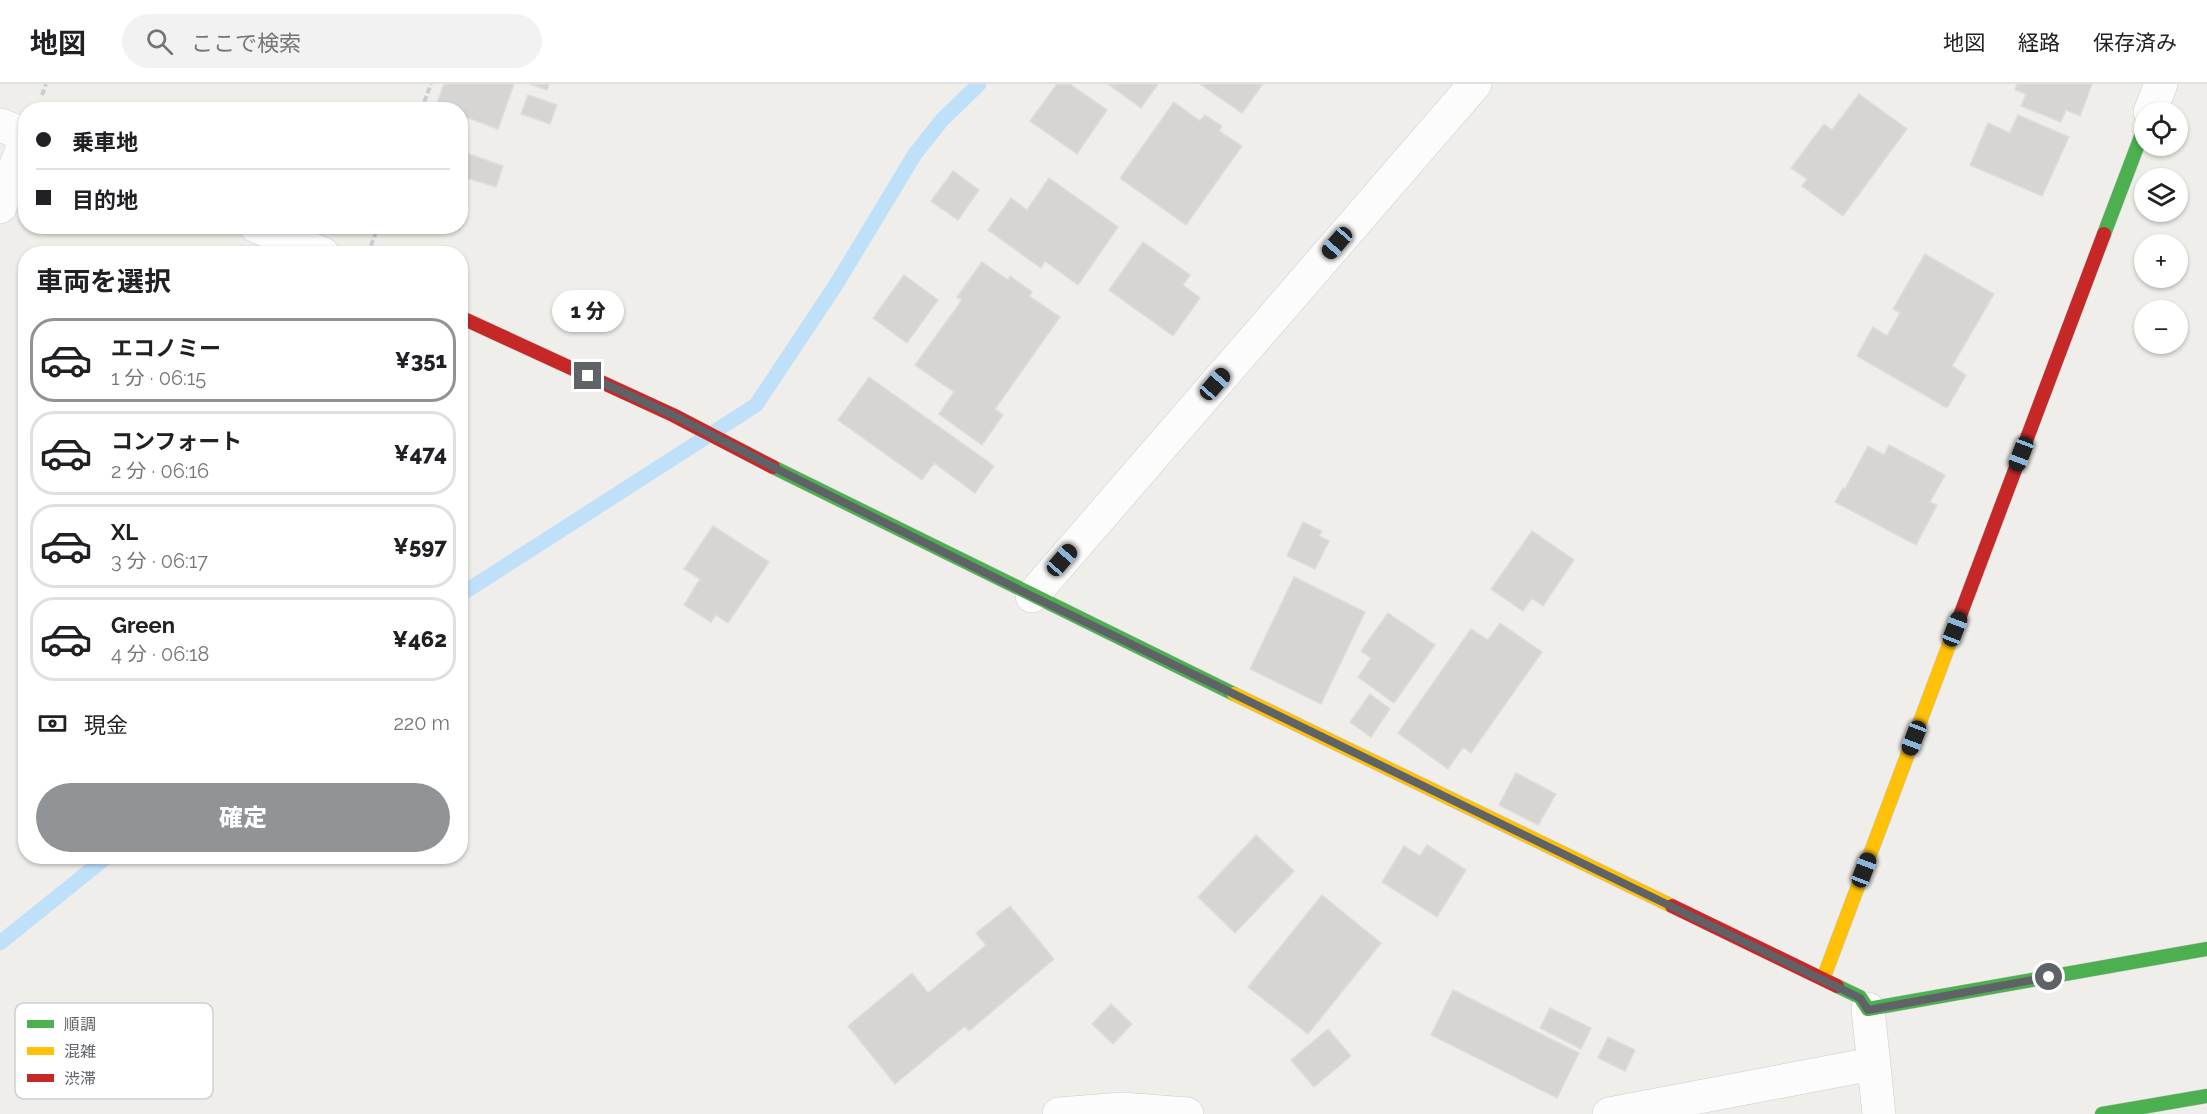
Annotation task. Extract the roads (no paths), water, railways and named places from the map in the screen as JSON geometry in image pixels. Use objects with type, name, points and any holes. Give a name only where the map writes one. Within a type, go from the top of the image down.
[{"type":"main road","points":[[1823,979],[2134,155]]},
{"type":"main road","points":[[468,321],[673,415],[1032,596],[1823,979],[1860,998],[1868,1010],[2207,949]]},
{"type":"main road","points":[[2102,1114],[2207,1096]]},
{"type":"street","points":[[1032,596],[1475,84]]},
{"type":"street","points":[[2154,102],[2161,84]]},
{"type":"street","points":[[0,125],[18,133]]},
{"type":"street","points":[[0,207],[18,159]]},
{"type":"street","points":[[275,234],[304,246]]},
{"type":"street","points":[[1868,1010],[1879,1114]]},
{"type":"street","points":[[1609,1114],[1872,1064]]},
{"type":"street","points":[[1059,1114],[1122,1109],[1187,1114]]},
{"type":"waterway","points":[[468,590],[756,405],[837,283],[915,154],[942,120],[979,84]]},
{"type":"waterway","points":[[0,943],[98,864]]}]
